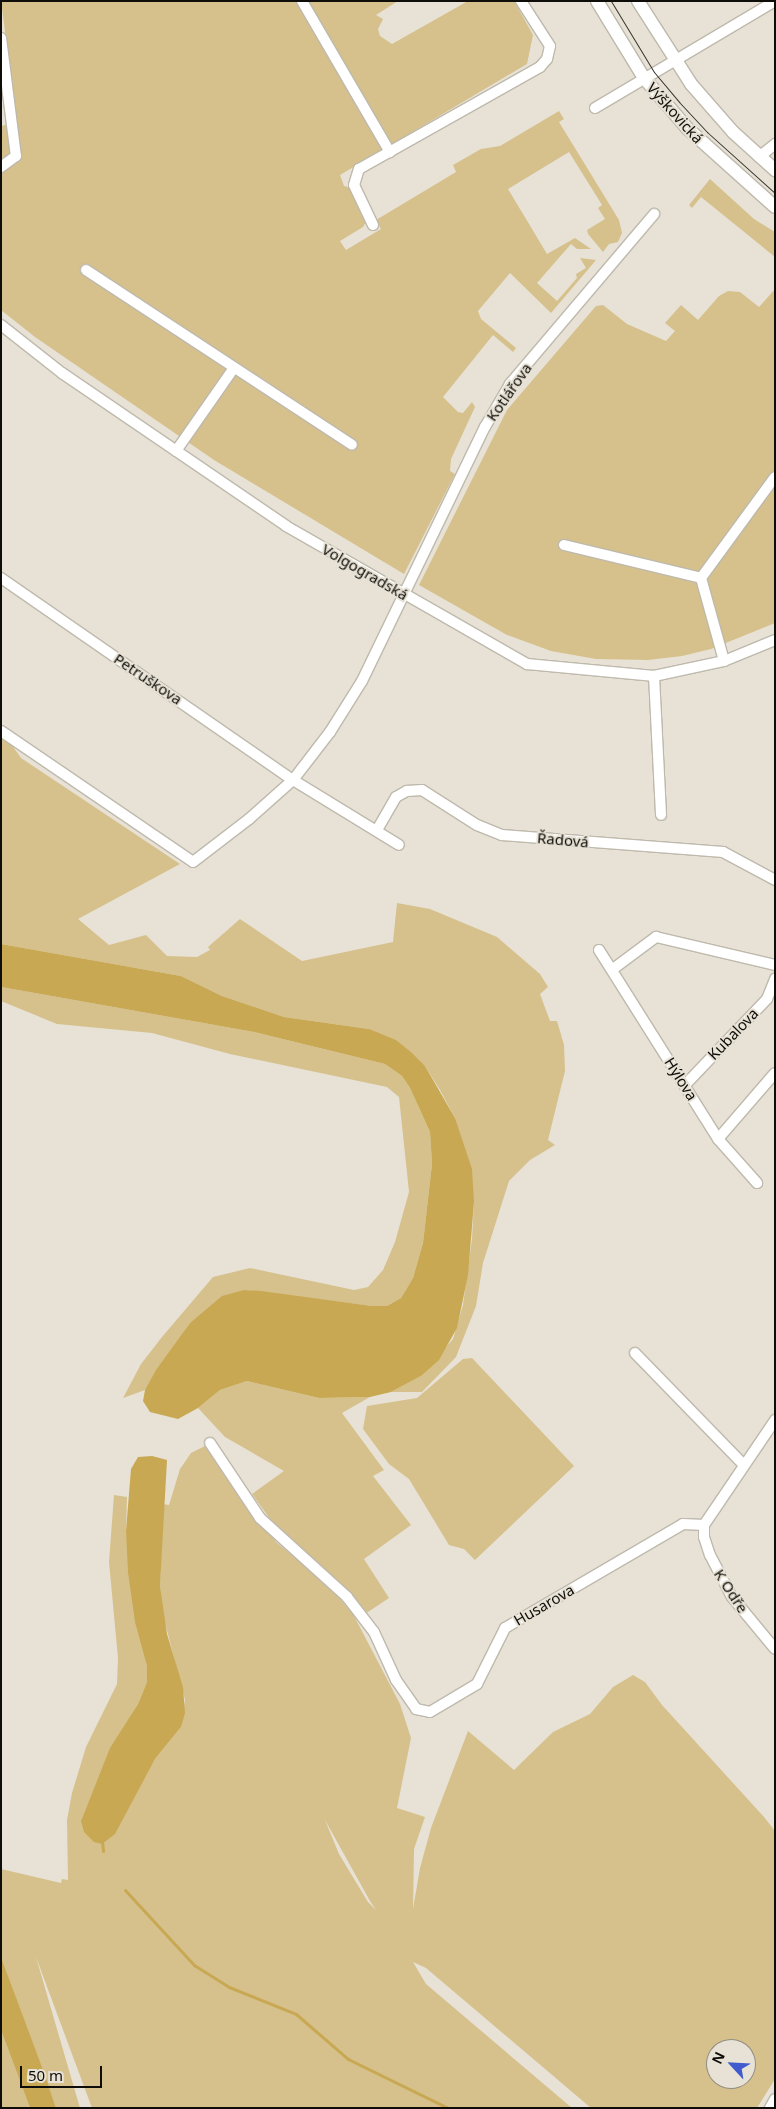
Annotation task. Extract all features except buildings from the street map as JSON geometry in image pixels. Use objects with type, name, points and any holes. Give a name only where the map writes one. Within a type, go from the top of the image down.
[{"type":"street","points":[[302,1],[390,152]]},
{"type":"street","points":[[373,225],[353,180],[359,169],[540,67],[550,46],[521,1]]},
{"type":"street","name":"Výškovická","points":[[597,1],[644,78],[709,150],[775,207]]},
{"type":"street","name":"Výškovická","points":[[638,1],[673,59],[709,106],[775,170]]},
{"type":"street","points":[[595,108],[673,59],[775,1]]},
{"type":"street","points":[[1,38],[16,156],[1,167]]},
{"type":"street","points":[[760,157],[775,144]]},
{"type":"street","name":"Kotlářova","points":[[2,733],[193,862],[293,780],[330,732],[362,681],[402,594],[502,397],[654,214]]},
{"type":"street","points":[[86,270],[352,445]]},
{"type":"street","name":"Volgogradská","points":[[1,325],[62,373],[286,526],[527,664],[654,676],[724,661],[775,640]]},
{"type":"street","points":[[176,451],[234,368]]},
{"type":"street","points":[[701,578],[775,477]]},
{"type":"street","points":[[564,545],[701,578]]},
{"type":"street","name":"Petruškova","points":[[1,578],[293,780]]},
{"type":"street","points":[[701,578],[724,661]]},
{"type":"street","points":[[654,676],[661,815]]},
{"type":"street","points":[[293,780],[377,830],[399,846]]},
{"type":"street","name":"Řadová","points":[[377,830],[396,797],[406,791],[422,790],[477,825],[502,835],[723,852],[775,880]]},
{"type":"street","points":[[613,969],[656,937],[775,965]]},
{"type":"street","name":"Hýlova","points":[[599,950],[613,969],[718,1139],[757,1183]]},
{"type":"street","name":"Kubalova","points":[[685,1085],[767,1000],[775,980]]},
{"type":"street","points":[[718,1139],[775,1073]]},
{"type":"street","points":[[635,1353],[743,1464]]},
{"type":"street","points":[[704,1525],[743,1464],[775,1420]]},
{"type":"street","name":"Husarova","points":[[210,1442],[260,1518],[347,1597],[374,1632],[396,1680],[416,1709],[430,1712],[478,1684],[505,1628],[683,1524],[704,1525]]},
{"type":"street","name":"K Odře","points":[[704,1525],[704,1537],[710,1555],[732,1597],[775,1649]]},
{"type":"street","points":[[770,2108],[775,2099]]},
{"type":"shaded area","points":[[1,1],[398,1],[376,15],[383,19],[378,29],[380,36],[392,44],[468,1],[514,1],[533,35],[527,64],[340,175],[344,186],[351,188],[367,220],[363,227],[340,241],[346,250],[381,229],[376,220],[456,172],[453,165],[481,149],[500,146],[559,111],[564,119],[559,122],[619,220],[622,233],[618,242],[609,244],[603,252],[588,234],[587,230],[605,219],[598,208],[602,205],[569,152],[508,189],[547,254],[575,238],[591,249],[577,249],[571,244],[537,283],[557,301],[577,278],[576,274],[586,268],[580,258],[596,260],[551,313],[510,273],[478,311],[481,319],[516,348],[513,352],[493,335],[443,397],[458,412],[463,413],[472,402],[475,407],[451,459],[450,471],[455,474],[404,574],[214,460],[35,337],[1,310],[1,126],[17,122]]},
{"type":"shaded area","points":[[710,179],[754,219],[775,232],[775,257],[701,197],[692,208],[689,205]]},
{"type":"shaded area","points":[[775,289],[775,623],[711,649],[682,656],[648,660],[596,659],[551,651],[507,635],[419,585],[507,410],[596,306],[603,305],[627,324],[666,341],[675,331],[665,323],[681,305],[698,320],[719,296],[728,291],[740,292],[759,307]]},
{"type":"shaded area","points":[[1,730],[21,758],[180,864],[78,919],[109,945],[146,935],[167,956],[197,957],[210,950],[208,947],[240,919],[302,961],[393,942],[397,903],[430,909],[497,937],[540,974],[548,987],[540,994],[550,1021],[557,1021],[564,1045],[565,1071],[548,1140],[555,1145],[530,1160],[509,1181],[483,1263],[476,1306],[456,1357],[422,1392],[391,1392],[421,1376],[453,1339],[463,1305],[472,1239],[474,1202],[455,1118],[425,1066],[369,1029],[284,1017],[222,996],[181,976],[1,944]]},
{"type":"shaded area","points":[[1,944],[181,976],[222,996],[284,1017],[369,1029],[396,1040],[412,1053],[425,1066],[455,1118],[472,1169],[474,1202],[468,1275],[457,1328],[439,1360],[421,1376],[391,1392],[370,1397],[319,1398],[247,1381],[220,1390],[198,1408],[178,1419],[150,1412],[143,1401],[145,1390],[156,1370],[190,1323],[222,1296],[244,1290],[261,1291],[372,1306],[387,1306],[401,1298],[413,1278],[423,1243],[432,1164],[430,1132],[410,1088],[402,1076],[385,1064],[254,1032],[1,987]]},
{"type":"shaded area","points":[[1,987],[254,1032],[385,1064],[402,1076],[410,1088],[430,1132],[432,1164],[423,1243],[413,1278],[401,1298],[387,1306],[372,1306],[244,1290],[190,1323],[145,1390],[123,1398],[141,1364],[213,1277],[250,1268],[354,1290],[368,1287],[383,1270],[395,1242],[409,1192],[399,1097],[387,1087],[230,1054],[152,1033],[57,1024],[1,1001]]},
{"type":"shaded area","points":[[472,1358],[574,1466],[475,1560],[464,1549],[449,1545],[409,1479],[389,1464],[363,1429],[367,1406],[417,1398],[463,1359]]},
{"type":"shaded area","points":[[247,1381],[319,1398],[370,1397],[342,1413],[384,1470],[373,1476],[411,1525],[364,1559],[389,1598],[365,1614],[349,1592],[281,1534],[252,1494],[284,1471],[225,1437],[198,1408],[220,1390]]},
{"type":"shaded area","points":[[205,1446],[211,1449],[276,1542],[327,1584],[353,1614],[400,1704],[411,1738],[397,1808],[425,1817],[414,1849],[413,1909],[420,1868],[431,1828],[468,1731],[514,1770],[553,1732],[590,1714],[613,1687],[633,1675],[645,1682],[662,1705],[775,1831],[775,2079],[757,2108],[591,2108],[426,1968],[413,1962],[426,1984],[572,2108],[92,2108],[36,1957],[80,2108],[56,2108],[1,1957],[1,1869],[61,1883],[62,1879],[68,1880],[67,1820],[72,1793],[86,1747],[117,1684],[118,1658],[109,1562],[114,1495],[127,1497],[126,1531],[147,1666],[147,1682],[138,1704],[111,1748],[81,1821],[136,1791],[155,1759],[181,1727],[185,1700],[162,1611],[160,1586],[163,1504],[169,1505],[180,1469],[191,1453]],"holes":[[[325,1820],[376,1910],[368,1902],[339,1854]]]},
{"type":"shaded area","points":[[152,1456],[167,1460],[160,1586],[167,1634],[183,1687],[185,1713],[181,1727],[155,1759],[115,1834],[102,1844],[94,1842],[84,1832],[81,1821],[110,1748],[138,1704],[147,1682],[147,1666],[135,1622],[128,1572],[126,1531],[131,1469],[138,1457]]},
{"type":"shaded area","points":[[1,1957],[56,2108],[30,2108],[1,2030]]},
{"type":"shaded area","points":[[1,2030],[14,2065],[30,2108],[1,2108]]},
{"type":"waterway","points":[[102,1841],[103,1851]]},
{"type":"waterway","points":[[125,1890],[194,1965],[229,1987],[296,2014],[348,2059],[448,2108]]},
{"type":"tram line","points":[[611,1],[654,72],[680,103],[707,132],[775,193]]}]
